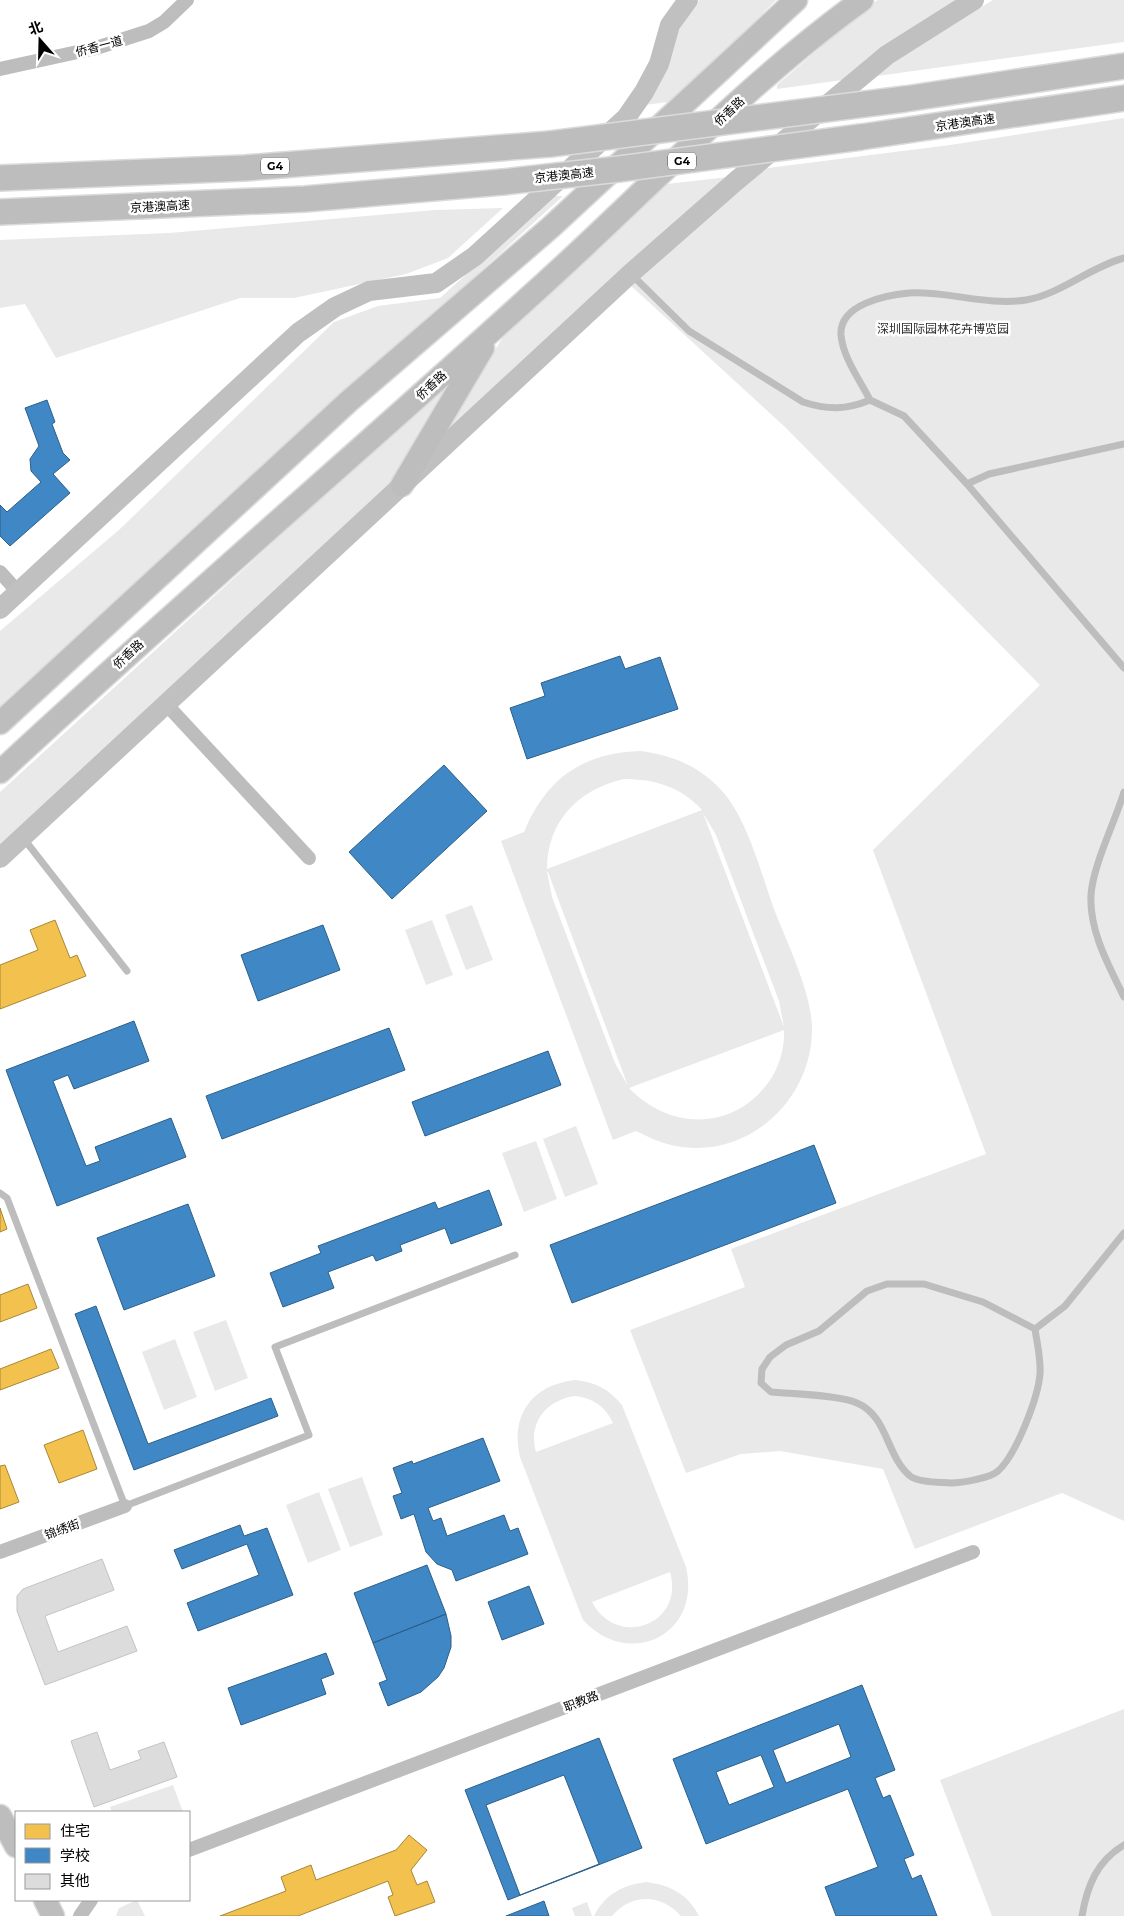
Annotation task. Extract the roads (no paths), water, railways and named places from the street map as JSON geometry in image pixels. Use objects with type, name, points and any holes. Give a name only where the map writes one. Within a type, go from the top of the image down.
[{"type":"highway","name":"G4","points":[[0,178],[245,168],[550,144],[905,100],[1124,66]]},
{"type":"highway","name":"京港澳高速","points":[[0,212],[305,199],[503,182],[619,169],[861,137],[1124,98]]},
{"type":"main road","points":[[0,609],[298,333],[335,307],[369,292],[436,282],[475,256],[516,220],[626,118],[644,92],[658,64],[670,25],[688,0]]},
{"type":"main road","points":[[0,723],[349,400],[551,227],[796,0]]},
{"type":"main road","name":"侨香路","points":[[0,772],[100,679],[495,329],[769,74],[862,0]]},
{"type":"main road","points":[[0,858],[630,274],[736,181],[887,55],[974,0]]},
{"type":"main road","points":[[402,485],[495,329]]},
{"type":"main road","points":[[0,1816],[15,1844]]},
{"type":"main road","points":[[46,1901],[53,1916]]},
{"type":"street","name":"侨香一道","points":[[0,69],[96,48],[149,31],[164,22],[187,0]]},
{"type":"street","points":[[0,572],[18,592]]},
{"type":"street","points":[[166,704],[309,858]]},
{"type":"street","name":"锦绣街","points":[[0,1552],[125,1506]]},
{"type":"street","name":"职教路","points":[[190,1850],[973,1552]]},
{"type":"street","points":[[80,1916],[90,1901]]},
{"type":"lane","points":[[1124,258],[1056,290],[1028,300],[997,302],[911,293],[883,297],[860,306],[846,317],[841,333],[845,351],[870,400],[904,416],[967,484],[1124,668]]},
{"type":"lane","points":[[630,274],[688,331],[803,402],[821,408],[837,409],[856,406],[870,400]]},
{"type":"lane","points":[[967,484],[989,474],[1124,444]]},
{"type":"lane","points":[[1124,792],[1091,893],[1091,912],[1097,936],[1124,997]]},
{"type":"lane","points":[[22,837],[127,971]]},
{"type":"lane","points":[[0,1193],[7,1198],[125,1506],[309,1435],[275,1347],[515,1255]]},
{"type":"lane","points":[[1035,1329],[1065,1306],[1124,1233]]},
{"type":"lane","points":[[887,1284],[924,1284],[974,1300],[1035,1329],[1040,1375],[1029,1412],[1014,1451],[997,1472],[961,1483],[931,1482],[911,1476],[900,1462],[888,1436],[870,1410],[856,1402],[770,1392],[762,1383],[762,1369],[770,1357],[786,1346],[819,1331],[868,1291],[887,1284]]},
{"type":"lane","points":[[1082,1916],[1085,1897],[1096,1870],[1115,1850],[1124,1845]]},
{"type":"park label","name":"深圳国际园林花卉博览园","points":[[943,328]]}]
